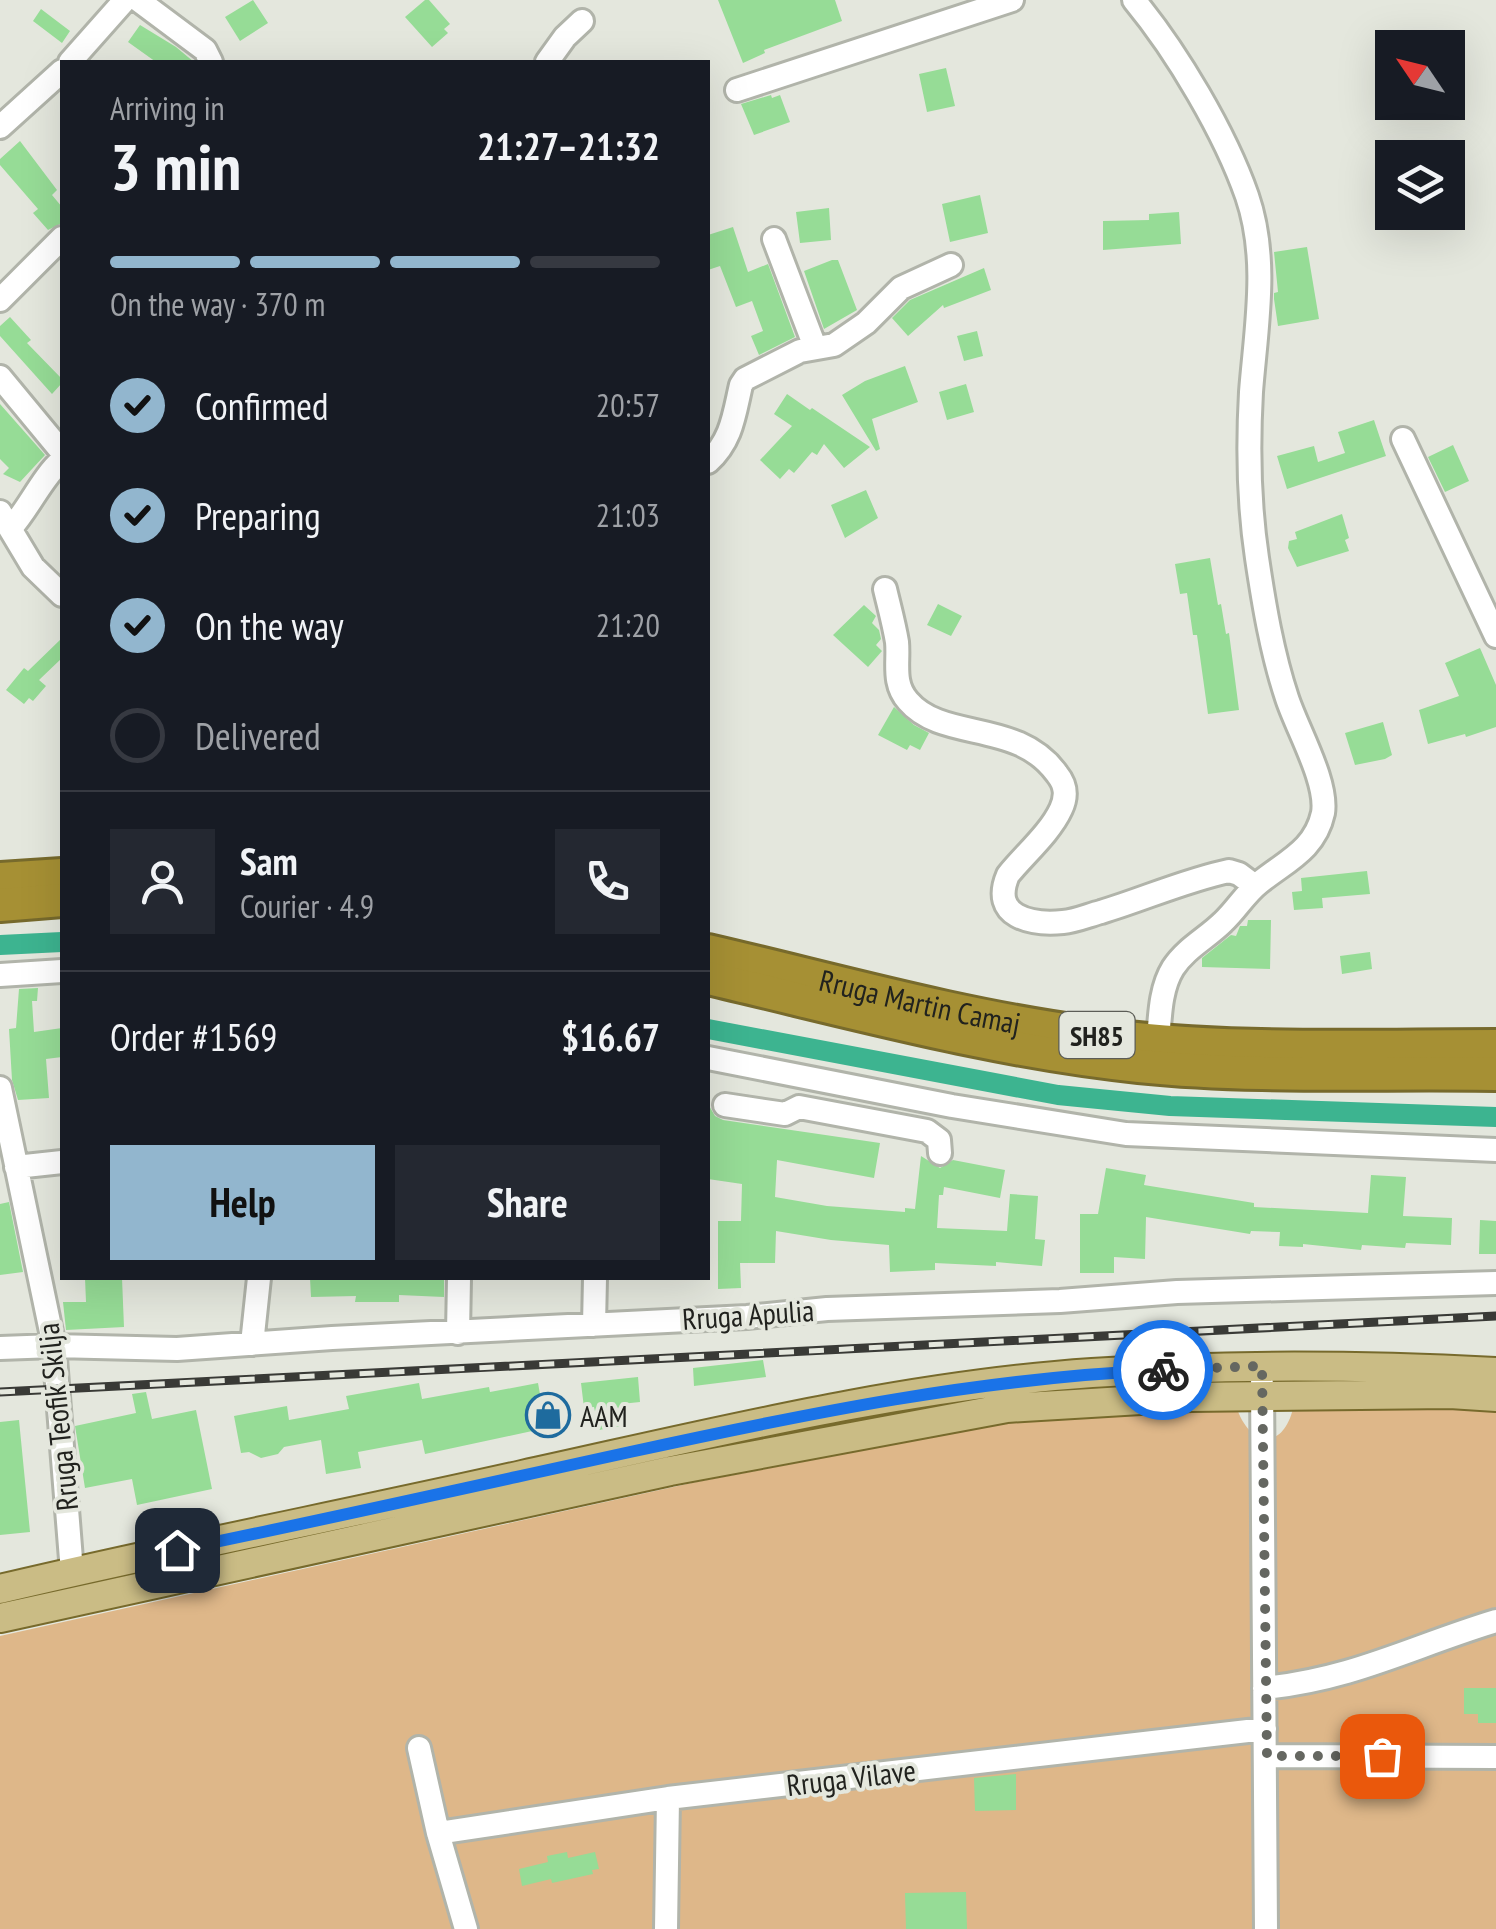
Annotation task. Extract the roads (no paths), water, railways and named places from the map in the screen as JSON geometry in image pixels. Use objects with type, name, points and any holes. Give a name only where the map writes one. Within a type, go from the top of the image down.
[{"type":"highway","points":[[0,878],[60,874]]},
{"type":"highway","points":[[0,905],[60,900]]},
{"type":"highway","name":"Rruga Martin Camaj","points":[[710,951],[1009,1021],[1158,1041],[1220,1045],[1496,1046]]},
{"type":"highway","name":"Rruga Martin Camaj","points":[[710,978],[982,1041],[1143,1066],[1496,1074]]},
{"type":"main road","points":[[0,1589],[674,1442],[936,1390],[1090,1374],[1262,1366],[1496,1372]]},
{"type":"main road","points":[[0,1618],[670,1471],[1007,1408],[1147,1398],[1496,1396]]},
{"type":"street","points":[[72,60],[124,0]]},
{"type":"street","points":[[138,0],[205,50],[210,60]]},
{"type":"street","points":[[737,90],[1012,0]]},
{"type":"street","points":[[1134,0],[1190,79],[1247,197],[1258,245],[1259,316],[1251,416],[1254,534],[1271,641],[1287,698],[1322,791],[1324,810],[1306,849],[1254,886],[1171,971],[1163,994],[1158,1041]]},
{"type":"street","points":[[548,60],[582,20]]},
{"type":"street","points":[[0,127],[60,73]]},
{"type":"street","points":[[774,239],[816,347]]},
{"type":"street","points":[[0,300],[60,240]]},
{"type":"street","points":[[710,460],[731,430],[740,384],[745,379],[816,347],[834,344],[866,323],[900,288],[952,265]]},
{"type":"street","points":[[0,377],[60,450]]},
{"type":"street","points":[[1403,439],[1496,636]]},
{"type":"street","points":[[60,462],[28,509],[5,520],[33,567],[60,593]]},
{"type":"street","points":[[885,589],[897,646],[896,668],[908,702],[940,720],[1007,737],[1031,748],[1047,761],[1065,788],[1064,804],[1056,820],[1003,886],[1004,902],[1011,912],[1024,919],[1066,922],[1229,872],[1239,874],[1254,886]]},
{"type":"street","points":[[0,975],[60,971]]},
{"type":"street","points":[[710,1058],[952,1106],[1126,1134],[1496,1150]]},
{"type":"street","points":[[798,1107],[804,1078]]},
{"type":"street","name":"Rruga Teofik Skilja","points":[[0,1088],[54,1346],[72,1572]]},
{"type":"street","points":[[725,1105],[786,1114],[798,1107],[927,1131],[938,1140],[940,1153]]},
{"type":"street","points":[[16,1167],[60,1162]]},
{"type":"street","points":[[252,1344],[259,1280]]},
{"type":"street","points":[[458,1333],[459,1280]]},
{"type":"street","points":[[594,1325],[596,1280]]},
{"type":"street","name":"Rruga Apulia","points":[[0,1348],[178,1349],[747,1317],[827,1308],[1496,1283]]},
{"type":"street","points":[[1262,1366],[1266,1929]]},
{"type":"street","points":[[1264,1688],[1304,1684],[1359,1671],[1496,1621]]},
{"type":"street","name":"Rruga Vilave","points":[[438,1833],[668,1798],[1265,1729]]},
{"type":"street","points":[[419,1748],[466,1929]]},
{"type":"street","points":[[1267,1756],[1496,1756]]},
{"type":"street","points":[[666,1929],[668,1798]]},
{"type":"waterway","points":[[0,945],[60,942]]},
{"type":"waterway","points":[[710,1029],[1058,1095],[1170,1106],[1496,1117]]},
{"type":"railway","points":[[0,1392],[1496,1316]]},
{"type":"place","name":"AAM","points":[[548,1415]]}]
